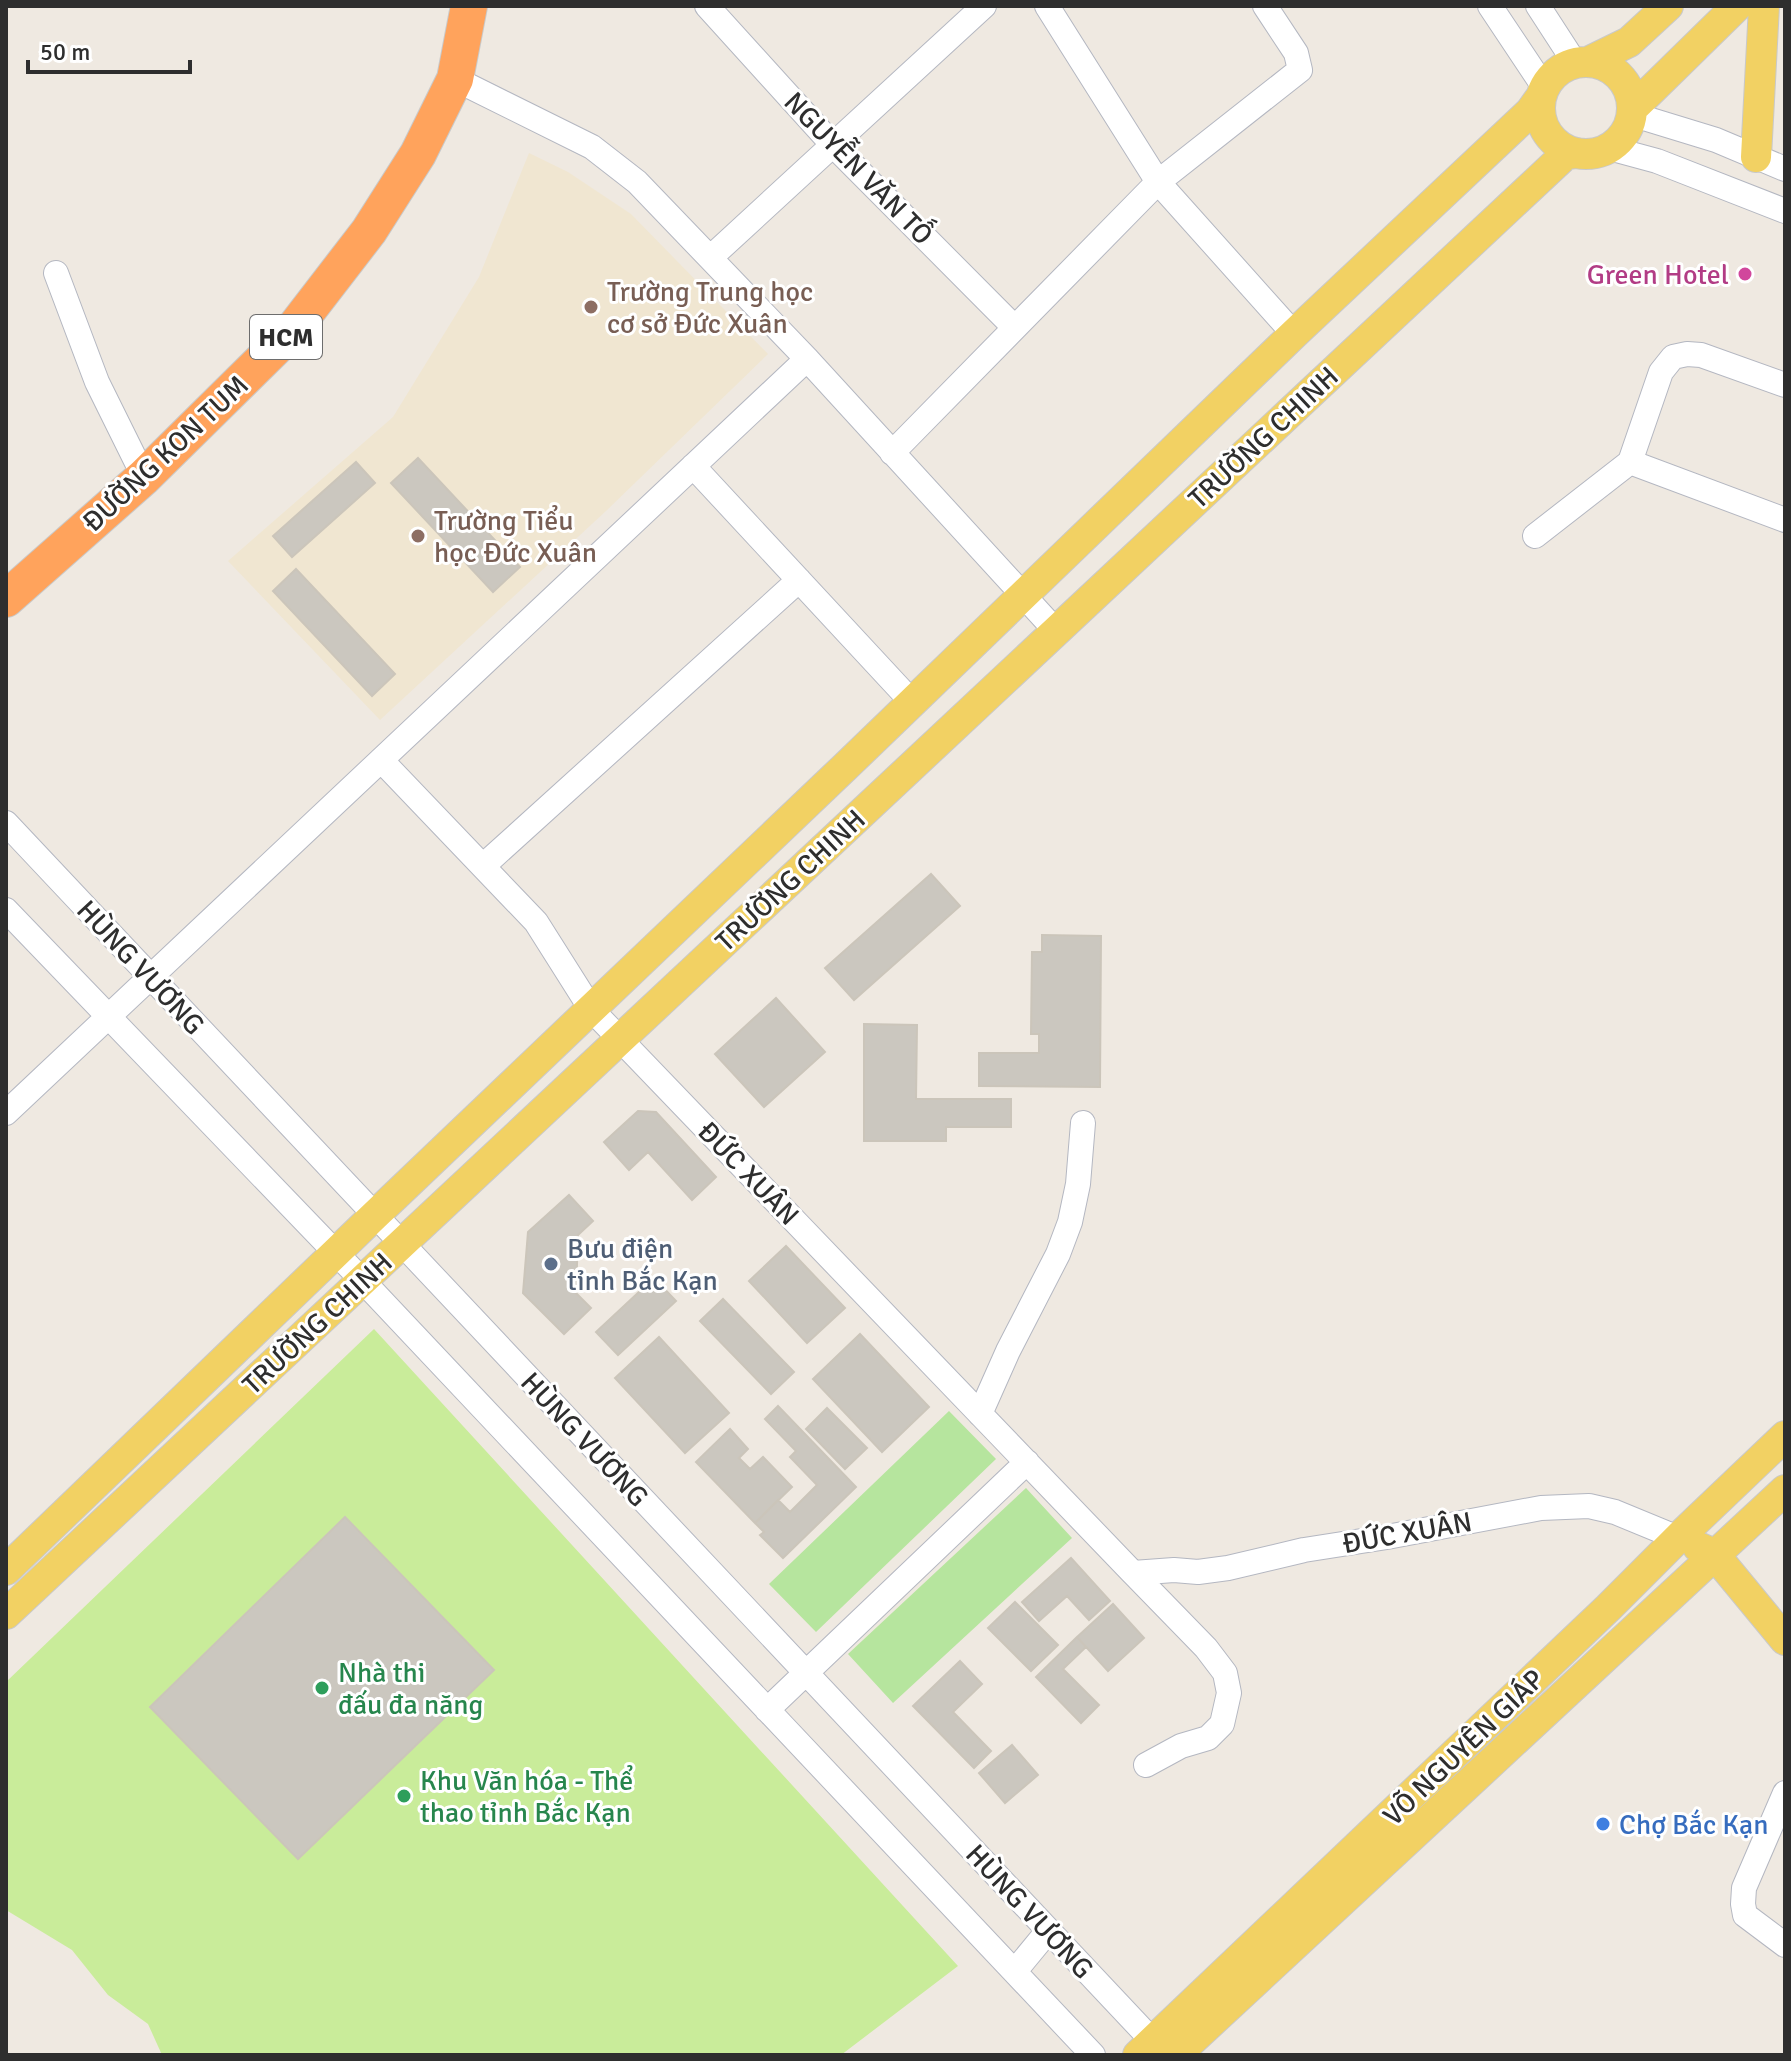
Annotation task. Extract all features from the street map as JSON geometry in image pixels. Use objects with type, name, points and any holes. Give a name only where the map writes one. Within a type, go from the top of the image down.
[{"type":"highway","name":"ĐƯỜNG KON TUM","points":[[6,599],[144,477],[292,331],[369,231],[418,154],[455,79],[469,6]]},
{"type":"main road","points":[[1668,6],[1629,42],[1557,72],[1542,93],[1539,109],[1545,129],[1558,145],[1577,153],[1594,153],[1609,148],[1620,139],[1632,112],[1737,6]]},
{"type":"main road","points":[[1756,157],[1764,6]]},
{"type":"main road","points":[[1582,62],[1599,64],[1619,76],[1626,86],[1632,112]]},
{"type":"main road","name":"TRƯỜNG CHINH","points":[[6,1570],[1294,334],[1530,112],[1542,93]]},
{"type":"main road","name":"TRƯỜNG CHINH","points":[[11,1598],[401,1244],[1566,154],[1577,153]]},
{"type":"main road","points":[[844,768],[875,800]]},
{"type":"main road","name":"VÕ NGUYÊN GIÁP","points":[[1158,2052],[1785,1436]]},
{"type":"main road","name":"VÕ NGUYÊN GIÁP","points":[[1158,2052],[1785,1490]]},
{"type":"main road","points":[[1678,1538],[1714,1554],[1785,1640]]},
{"type":"street","name":"NGUYỄN VĂN TỐ","points":[[707,6],[833,145],[1014,327]]},
{"type":"street","points":[[710,258],[984,6]]},
{"type":"street","points":[[1047,6],[1158,182],[1294,334]]},
{"type":"street","points":[[892,453],[1158,182],[1300,70],[1296,53],[1265,6]]},
{"type":"street","points":[[1490,6],[1542,93]]},
{"type":"street","points":[[1538,6],[1582,62]]},
{"type":"street","points":[[455,79],[592,147],[637,182],[807,359],[1056,631]]},
{"type":"street","points":[[1632,112],[1716,140],[1785,169]]},
{"type":"street","points":[[1609,148],[1657,161],[1785,211]]},
{"type":"street","points":[[56,273],[97,382],[144,477]]},
{"type":"street","points":[[1535,536],[1630,462],[1661,372],[1673,357],[1701,355],[1785,385]]},
{"type":"street","points":[[6,1113],[807,359]]},
{"type":"street","points":[[1630,462],[1785,520]]},
{"type":"street","points":[[693,466],[912,702]]},
{"type":"street","points":[[483,866],[799,580]]},
{"type":"street","name":"ĐỨC XUÂN","points":[[381,760],[536,922],[591,1009],[1206,1648],[1225,1673],[1229,1693],[1222,1724],[1208,1738],[1181,1746],[1146,1765]]},
{"type":"street","name":"HÙNG VƯƠNG","points":[[6,823],[1048,1931],[1158,2052]]},
{"type":"street","name":"HÙNG VƯƠNG","points":[[6,910],[362,1280],[1093,2055]]},
{"type":"street","points":[[980,1414],[1008,1351],[1058,1254],[1070,1222],[1078,1184],[1083,1123]]},
{"type":"street","points":[[767,1710],[1027,1462]]},
{"type":"street","name":"ĐỨC XUÂN","points":[[1133,1573],[1198,1572],[1228,1568],[1304,1550],[1541,1508],[1589,1506],[1615,1512],[1678,1538]]},
{"type":"street","points":[[1785,1793],[1744,1888],[1743,1904],[1745,1915],[1785,1945]]},
{"type":"street","points":[[1015,1971],[1048,1931]]},
{"type":"shaded area","points":[[529,153],[568,172],[631,214],[768,354],[606,511],[380,720],[228,561],[393,417],[479,277]]},
{"type":"green space","name":"Khu Văn hóa - Thể thao tỉnh Bắc Kạn","points":[[374,1329],[958,1966],[841,2055],[162,2055],[148,2024],[108,1995],[72,1950],[6,1910],[6,1682]]},
{"type":"green space","points":[[949,1411],[996,1459],[816,1632],[769,1584]]},
{"type":"green space","points":[[1026,1488],[1072,1538],[893,1703],[848,1654]]},
{"type":"building","points":[[418,458],[520,567],[493,592],[391,483]]},
{"type":"building","points":[[356,462],[375,483],[292,557],[273,536]]},
{"type":"building","points":[[296,569],[395,674],[372,696],[273,591]]},
{"type":"building","points":[[931,874],[960,906],[854,1000],[825,968]]},
{"type":"building","points":[[1042,935],[1101,936],[1100,1087],[979,1086],[979,1053],[1039,1053],[1039,1034],[1031,1034],[1032,952],[1042,952]]},
{"type":"building","points":[[776,998],[825,1052],[764,1107],[715,1054]]},
{"type":"building","points":[[864,1024],[917,1025],[916,1099],[1011,1099],[1011,1127],[946,1127],[946,1141],[864,1141]]},
{"type":"building","points":[[638,1111],[656,1112],[716,1177],[692,1200],[648,1152],[629,1170],[604,1142]]},
{"type":"building","name":"Bưu điện tỉnh Bắc Kạn","points":[[569,1195],[593,1221],[578,1235],[576,1293],[591,1308],[564,1334],[523,1293],[528,1232]]},
{"type":"building","points":[[786,1246],[845,1308],[807,1343],[749,1281]]},
{"type":"building","points":[[654,1278],[676,1301],[618,1355],[596,1332]]},
{"type":"building","points":[[723,1299],[794,1372],[771,1394],[700,1321]]},
{"type":"building","points":[[860,1334],[929,1407],[882,1452],[813,1379]]},
{"type":"building","points":[[659,1337],[729,1413],[685,1453],[615,1378]]},
{"type":"building","points":[[778,1406],[856,1487],[783,1558],[760,1535],[764,1532],[755,1523],[778,1500],[790,1512],[817,1485],[790,1457],[796,1451],[765,1419]]},
{"type":"building","points":[[827,1408],[867,1448],[845,1469],[806,1429]]},
{"type":"building","points":[[730,1429],[748,1449],[739,1458],[750,1469],[763,1457],[792,1487],[755,1523],[696,1462]]},
{"type":"building","name":"Nhà thi đấu đa năng","points":[[345,1517],[494,1670],[298,1859],[150,1707]]},
{"type":"building","points":[[1071,1558],[1110,1601],[1089,1620],[1067,1596],[1039,1621],[1022,1602]]},
{"type":"building","points":[[1015,1602],[1058,1645],[1031,1671],[988,1628]]},
{"type":"building","points":[[1113,1604],[1144,1638],[1108,1671],[1077,1637]]},
{"type":"building","points":[[1077,1637],[1086,1647],[1063,1669],[1099,1705],[1081,1723],[1036,1677]]},
{"type":"building","points":[[960,1661],[982,1684],[953,1712],[991,1751],[974,1768],[913,1706]]},
{"type":"building","points":[[1012,1745],[1038,1775],[1005,1803],[979,1773]]},
{"type":"place","name":"Green Hotel","points":[[1745,274]]},
{"type":"place","name":"Trường Trung học cơ sở Đức Xuân","points":[[591,307]]},
{"type":"place","name":"Trường Tiểu học Đức Xuân","points":[[418,536]]},
{"type":"place","name":"Bưu điện tỉnh Bắc Kạn","points":[[551,1264]]},
{"type":"place","name":"Nhà thi đấu đa năng","points":[[322,1688]]},
{"type":"place","name":"Khu Văn hóa - Thể thao tỉnh Bắc Kạn","points":[[404,1796]]},
{"type":"place","name":"Chợ Bắc Kạn","points":[[1603,1824]]}]
